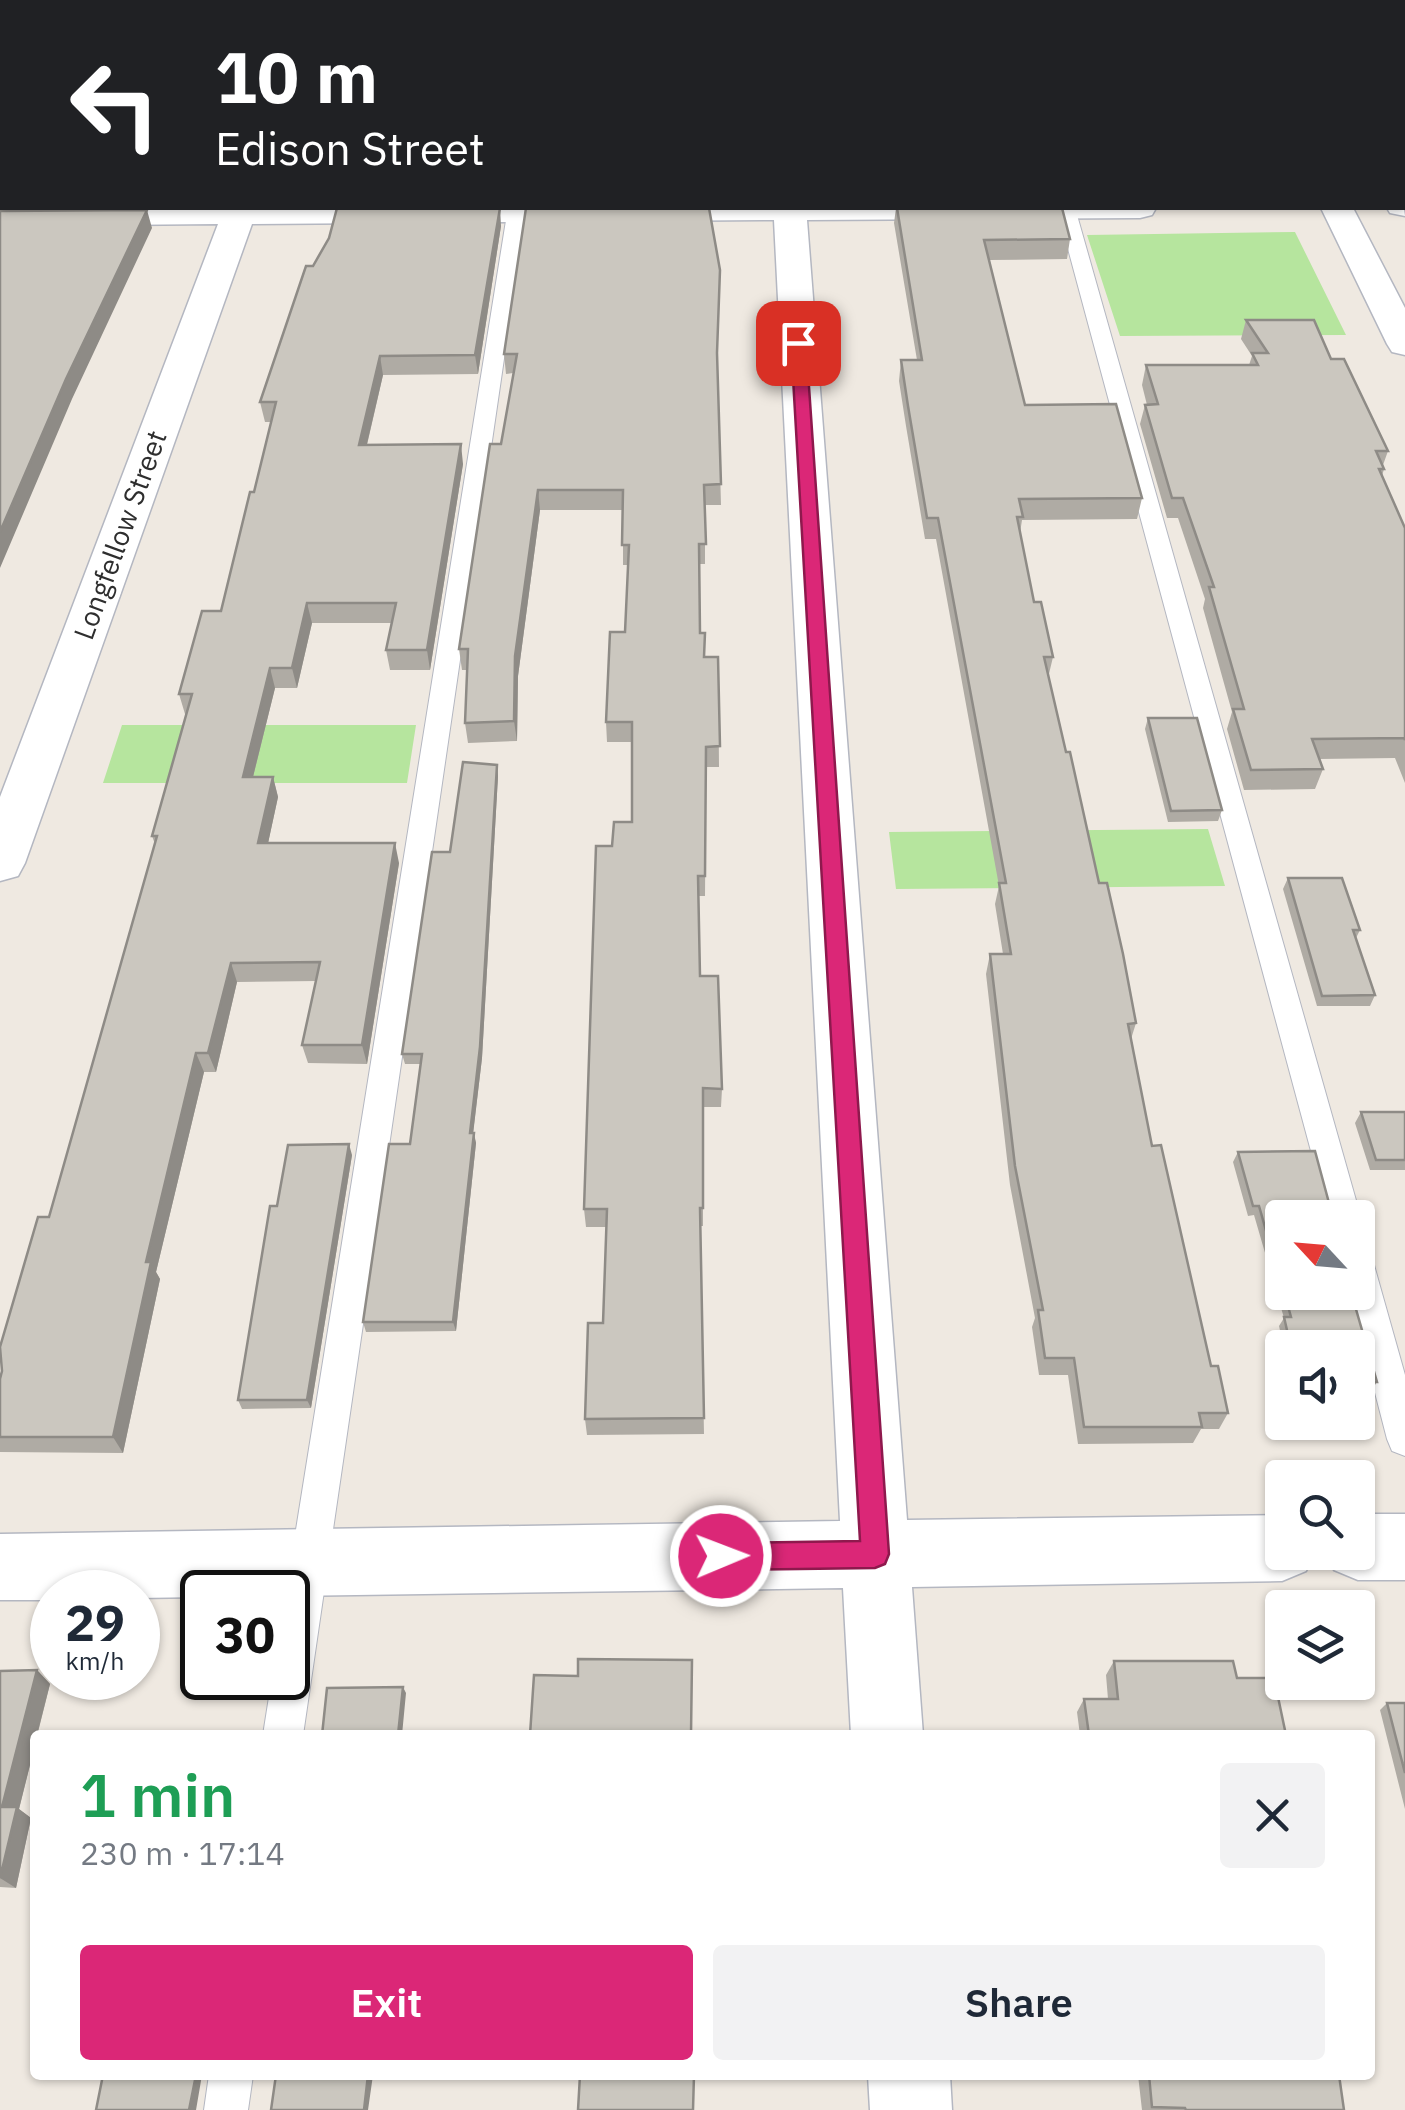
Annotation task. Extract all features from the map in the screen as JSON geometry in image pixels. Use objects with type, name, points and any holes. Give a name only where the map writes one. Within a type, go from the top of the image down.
[{"type":"street","points":[[0,216],[516,210]]},
{"type":"street","points":[[790,210],[887,1730]]},
{"type":"street","points":[[1338,210],[1405,344]]},
{"type":"street","name":"Longfellow Street","points":[[0,863],[240,211]]},
{"type":"street","points":[[1375,1547],[1405,1546]]},
{"type":"street","points":[[0,1567],[1265,1548]]},
{"type":"street","points":[[909,2080],[912,2110]]},
{"type":"lane","points":[[284,1730],[516,210]]},
{"type":"lane","points":[[1067,210],[1339,1200]]},
{"type":"lane","points":[[1370,1310],[1405,1438]]},
{"type":"lane","points":[[226,2110],[230,2080]]},
{"type":"green space","points":[[1295,232],[1346,335],[1120,336],[1087,235]]},
{"type":"green space","points":[[122,725],[416,725],[407,783],[103,783]]},
{"type":"green space","points":[[1208,829],[1225,886],[896,889],[889,832]]},
{"type":"building","points":[[147,210],[66,379],[0,532],[0,211]]},
{"type":"building","points":[[336,210],[500,210],[475,355],[380,356],[359,445],[461,444],[427,650],[386,650],[396,603],[307,603],[292,668],[270,668],[243,777],[273,777],[258,843],[395,843],[362,1045],[302,1045],[320,962],[231,963],[208,1053],[196,1053],[146,1262],[151,1262],[113,1437],[0,1437],[0,1347],[38,1217],[49,1217],[157,836],[152,836],[192,694],[179,694],[202,611],[221,611],[276,402],[260,402],[306,266],[313,266],[329,238]]},
{"type":"building","points":[[526,210],[709,210],[720,270],[717,353],[721,484],[704,485],[706,544],[699,544],[700,633],[705,633],[704,657],[718,657],[720,746],[706,747],[705,876],[698,876],[700,976],[718,976],[722,1089],[703,1088],[700,1208],[704,1418],[585,1419],[588,1323],[603,1323],[607,1209],[584,1209],[596,846],[612,846],[614,822],[632,822],[632,722],[606,722],[610,632],[625,632],[629,545],[622,545],[623,490],[538,490],[515,656],[514,721],[465,723],[468,649],[459,649],[490,444],[501,444],[517,354],[504,354]]},
{"type":"building","points":[[897,210],[1063,210],[1070,239],[984,240],[1025,405],[1116,404],[1142,498],[1019,499],[1023,517],[1017,517],[1034,602],[1041,602],[1053,657],[1044,657],[1066,752],[1070,752],[1099,883],[1107,883],[1123,954],[1136,1023],[1128,1024],[1152,1146],[1161,1145],[1211,1366],[1218,1366],[1228,1413],[1199,1413],[1202,1427],[1084,1427],[1074,1358],[1045,1358],[1038,1310],[1043,1310],[1015,1166],[990,954],[1011,954],[999,883],[1006,883],[938,518],[927,518],[901,360],[922,360]]},
{"type":"building","points":[[1246,320],[1314,320],[1331,359],[1344,359],[1388,451],[1376,451],[1384,469],[1379,469],[1405,528],[1405,740],[1312,739],[1323,769],[1251,770],[1233,709],[1244,709],[1209,587],[1214,587],[1183,498],[1172,498],[1145,405],[1158,404],[1146,365],[1258,365],[1252,353],[1268,353]]},
{"type":"building","points":[[1148,718],[1197,718],[1222,810],[1171,811]]},
{"type":"building","points":[[463,762],[497,765],[480,1047],[470,1133],[474,1133],[453,1322],[363,1322],[389,1144],[410,1144],[422,1054],[402,1054],[432,852],[450,852]]},
{"type":"building","points":[[1288,878],[1342,878],[1360,930],[1353,930],[1375,995],[1322,996]]},
{"type":"building","points":[[1361,1112],[1405,1112],[1405,1160],[1376,1160]]},
{"type":"building","points":[[349,1144],[307,1400],[238,1400],[270,1206],[277,1206],[288,1145]]},
{"type":"building","points":[[1315,1151],[1328,1200],[1265,1200],[1265,1227],[1259,1206],[1253,1206],[1238,1152]]},
{"type":"building","points":[[1289,1310],[1356,1310],[1362,1330],[1287,1330],[1284,1317],[1291,1317]]},
{"type":"building","points":[[578,1659],[692,1660],[691,1730],[530,1730],[534,1675],[578,1676]]},
{"type":"building","points":[[1114,1661],[1233,1661],[1237,1678],[1265,1678],[1265,1700],[1279,1700],[1285,1730],[1088,1730],[1084,1699],[1118,1699]]},
{"type":"building","points":[[30,1670],[30,1697],[2,1807],[17,1807],[0,1878],[0,1671]]},
{"type":"building","points":[[403,1687],[399,1730],[323,1730],[327,1688]]},
{"type":"building","points":[[1387,1703],[1405,1703],[1405,1773]]},
{"type":"building","points":[[102,2080],[195,2080],[189,2110],[96,2110]]},
{"type":"building","points":[[275,2080],[367,2080],[364,2110],[271,2110]]},
{"type":"building","points":[[580,2080],[694,2080],[693,2110],[578,2110]]},
{"type":"building","points":[[1149,2080],[1340,2080],[1344,2110],[1186,2110],[1152,2107]]},
{"type":"route","points":[[721,1556],[875,1554],[798,343]]}]
